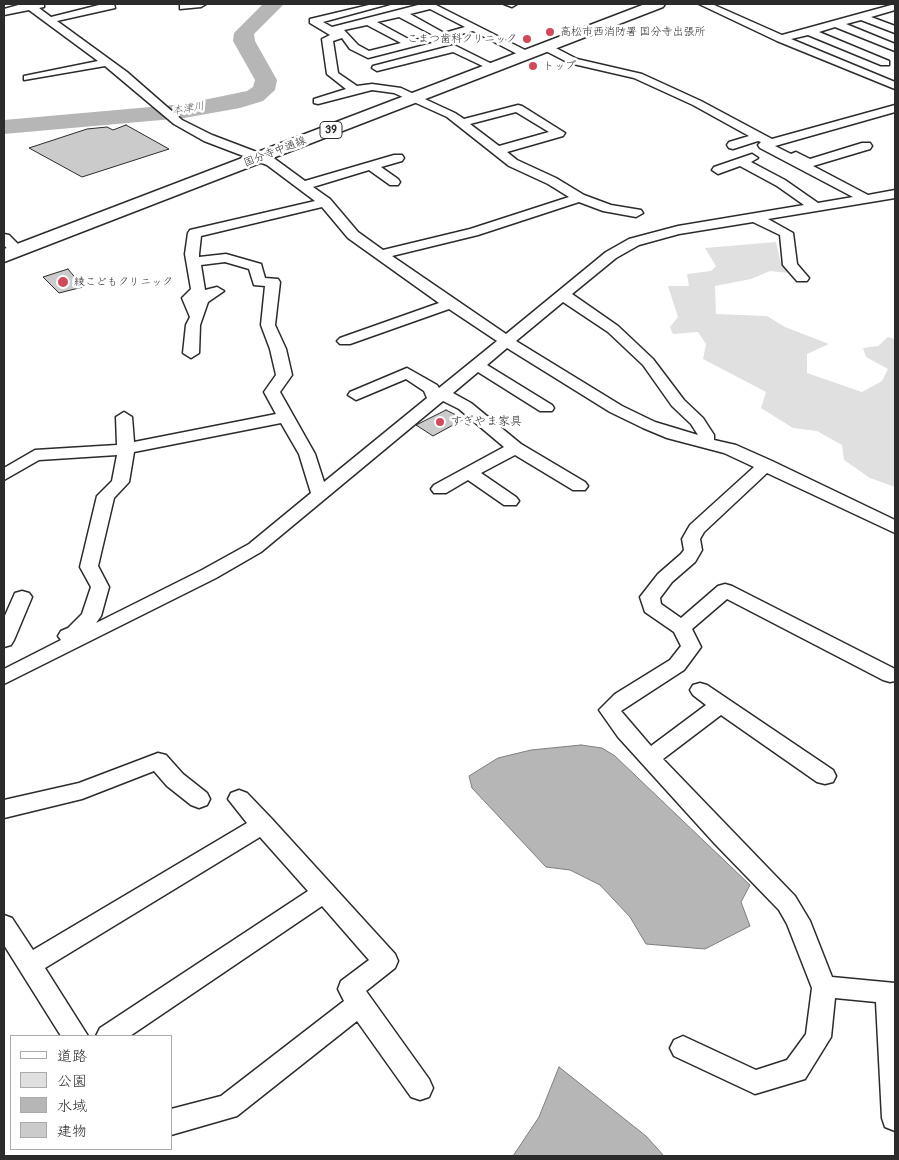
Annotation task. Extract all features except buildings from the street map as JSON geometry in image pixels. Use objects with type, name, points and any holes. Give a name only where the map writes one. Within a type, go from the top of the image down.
[{"type":"main road","name":"国分寺中通線","points":[[10,253],[658,4]]},
{"type":"street","points":[[4,12],[29,5],[43,4]]},
{"type":"street","points":[[49,20],[111,6],[108,4]]},
{"type":"street","points":[[184,7],[201,4]]},
{"type":"street","points":[[355,90],[333,74],[327,39],[339,36],[314,21],[384,4]]},
{"type":"street","points":[[704,4],[781,39],[895,86]]},
{"type":"street","points":[[29,5],[107,62],[172,118],[208,138],[271,162],[326,202],[353,234],[450,304],[506,341],[616,408],[648,426],[730,449],[895,527]]},
{"type":"street","points":[[474,28],[368,55],[354,47],[347,37],[336,29],[429,5],[527,55]]},
{"type":"street","points":[[716,9],[730,6]]},
{"type":"street","points":[[781,39],[860,16],[893,9]]},
{"type":"street","points":[[400,14],[442,36]]},
{"type":"street","points":[[860,16],[895,30]]},
{"type":"street","points":[[368,21],[410,44]]},
{"type":"street","points":[[834,23],[895,48]]},
{"type":"street","points":[[809,31],[890,61]]},
{"type":"street","points":[[377,68],[454,48],[493,67]]},
{"type":"street","points":[[546,48],[573,61],[638,76],[697,103],[867,199]]},
{"type":"street","points":[[859,71],[890,61]]},
{"type":"street","points":[[28,78],[107,62]]},
{"type":"street","points":[[33,65],[43,75]]},
{"type":"street","points":[[318,100],[372,87],[398,90],[413,99],[451,115],[513,162],[552,181],[579,198],[608,208],[636,212]]},
{"type":"street","points":[[462,123],[518,108],[558,133],[497,151]]},
{"type":"street","points":[[718,170],[773,147],[895,108]]},
{"type":"street","points":[[733,144],[758,137]]},
{"type":"street","points":[[773,147],[809,163],[866,146]]},
{"type":"street","points":[[303,186],[398,158]]},
{"type":"street","points":[[741,162],[781,183],[815,207]]},
{"type":"street","points":[[371,166],[394,182]]},
{"type":"street","points":[[4,677],[209,574],[255,548],[611,255],[634,242],[678,230],[895,194]]},
{"type":"street","points":[[381,254],[473,232],[579,198]]},
{"type":"street","points":[[197,317],[189,298],[198,290],[192,254],[195,233],[326,202]]},
{"type":"street","points":[[754,217],[786,233],[790,265],[802,278]]},
{"type":"street","points":[[4,238],[10,253]]},
{"type":"street","points":[[193,262],[226,258],[256,267],[259,282],[273,282],[268,325],[278,349],[284,375],[272,392],[308,454],[320,495]]},
{"type":"street","points":[[191,353],[193,325],[201,301],[207,294],[217,291]]},
{"type":"street","points":[[562,295],[613,329],[648,362],[678,403],[697,421],[706,435],[705,442]]},
{"type":"street","points":[[345,340],[450,304]]},
{"type":"street","points":[[477,365],[546,408]]},
{"type":"street","points":[[356,395],[407,373],[432,388],[439,397],[465,406],[516,448],[579,486]]},
{"type":"street","points":[[30,663],[32,654],[75,632],[91,616],[100,587],[95,574],[89,567],[106,496],[120,482],[126,449],[124,417]]},
{"type":"street","points":[[4,475],[35,455],[126,449],[285,417]]},
{"type":"street","points":[[440,489],[516,448]]},
{"type":"street","points":[[683,1048],[755,1082],[796,1070],[818,1037],[824,988],[798,921],[787,903],[723,838],[615,720],[609,710],[622,699],[677,665],[691,647],[682,628],[652,607],[650,597],[665,578],[688,558],[693,550],[691,539],[696,530],[766,465]]},
{"type":"street","points":[[469,473],[510,500]]},
{"type":"street","points":[[682,628],[725,590],[890,675]]},
{"type":"street","points":[[4,640],[22,597]]},
{"type":"street","points":[[700,690],[825,776]]},
{"type":"street","points":[[650,758],[720,705]]},
{"type":"street","points":[[4,809],[82,791],[158,761],[175,780],[199,799]]},
{"type":"street","points":[[239,799],[386,961],[350,988],[420,1088]]},
{"type":"street","points":[[30,964],[263,824]]},
{"type":"street","points":[[110,1035],[324,892]]},
{"type":"street","points":[[4,926],[75,1035]]},
{"type":"street","points":[[824,988],[842,987],[891,993],[895,1118]]},
{"type":"street","points":[[172,1122],[228,1107],[360,1004]]},
{"type":"green space","points":[[776,242],[780,260],[789,273],[770,271],[751,279],[715,286],[716,314],[767,316],[785,327],[829,344],[807,354],[807,373],[862,392],[882,381],[888,369],[866,357],[863,348],[878,346],[888,337],[895,339],[895,487],[870,478],[844,460],[842,445],[817,431],[793,428],[761,408],[766,392],[703,359],[706,344],[698,332],[673,334],[670,327],[678,317],[668,286],[689,286],[687,274],[711,271],[716,266],[705,248]]},
{"type":"water","points":[[581,745],[602,748],[615,756],[750,885],[741,902],[750,926],[705,949],[646,944],[630,917],[600,885],[570,870],[546,867],[472,788],[469,776],[498,758],[531,750]]},
{"type":"water","points":[[559,1067],[646,1136],[664,1156],[513,1156],[539,1117]]},
{"type":"waterway","name":"本津川","points":[[4,127],[184,111],[240,101],[255,96],[264,90],[266,80],[244,41],[244,33],[274,4]]},
{"type":"place","name":"高松市西消防署 国分寺出張所","points":[[550,32]]},
{"type":"place","name":"こまつ歯科クリニック","points":[[527,39]]},
{"type":"place","name":"トップ","points":[[533,66]]},
{"type":"place","name":"綾こどもクリニック","points":[[63,282]]},
{"type":"place","name":"すぎやま家具","points":[[440,422]]}]
